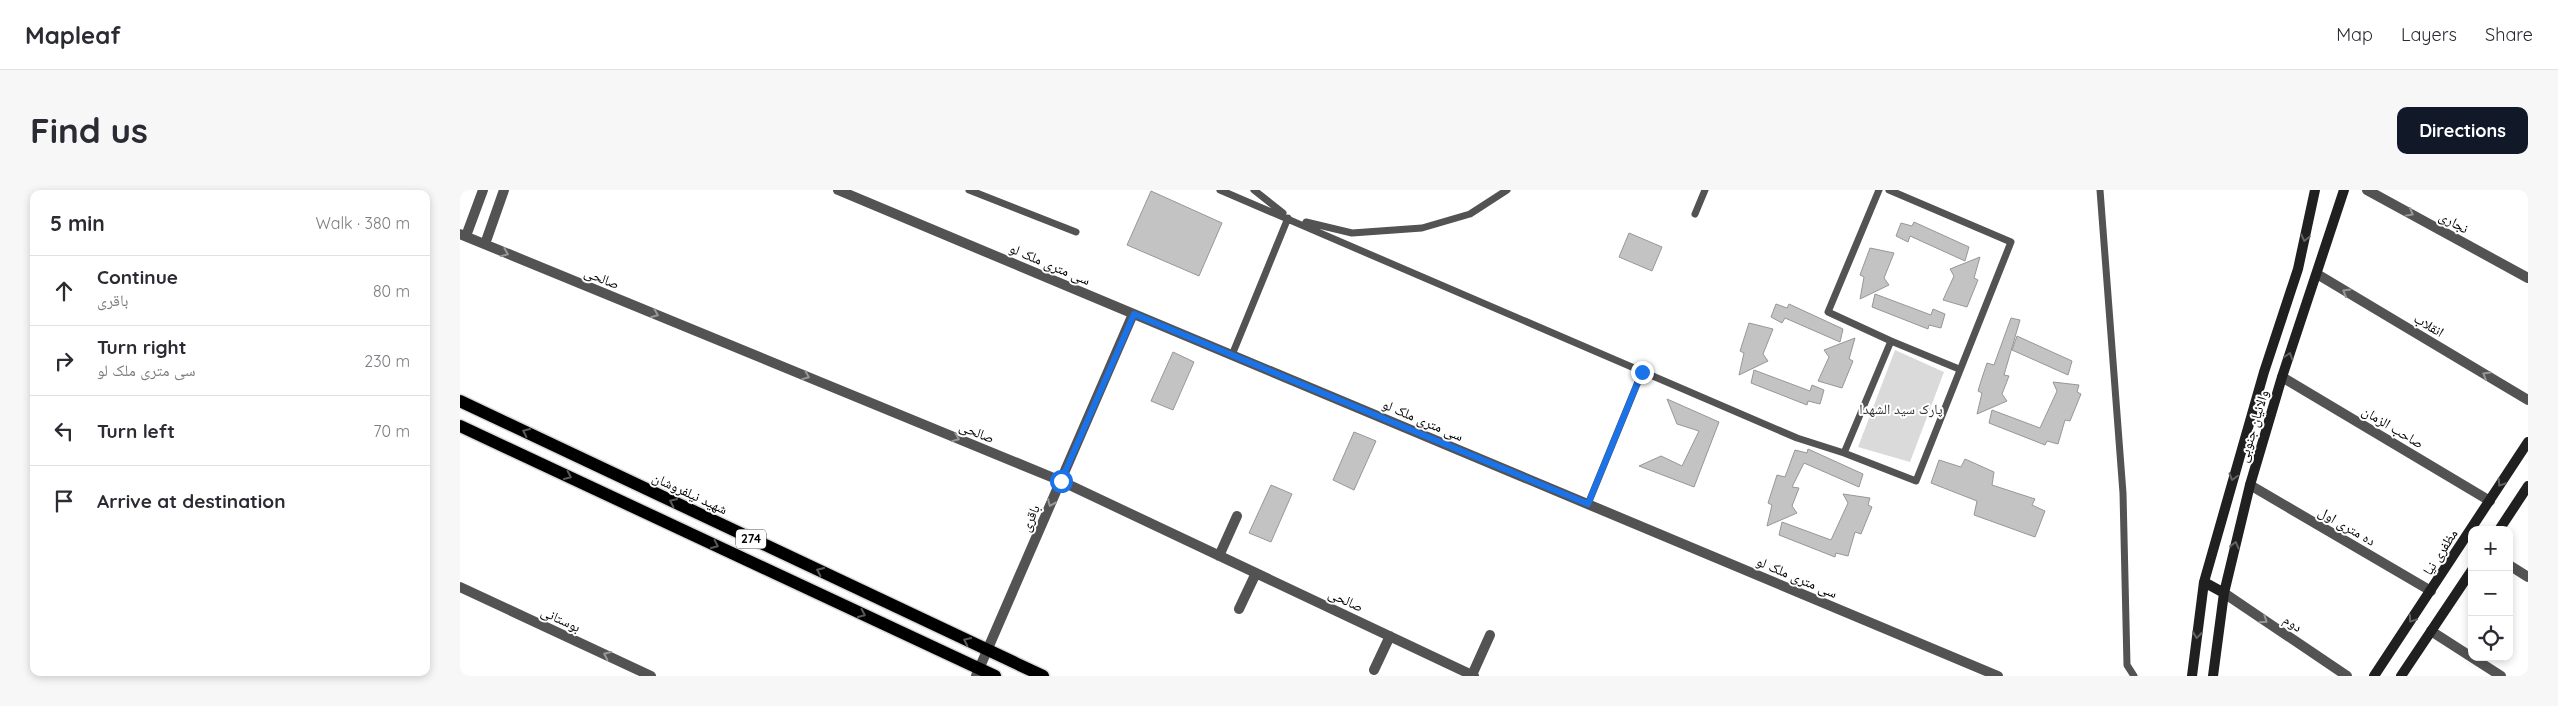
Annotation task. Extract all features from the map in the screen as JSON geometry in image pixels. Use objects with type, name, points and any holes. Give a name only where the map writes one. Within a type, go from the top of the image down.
[{"type":"main road","name":"والائیان جنوبی","points":[[2192,676],[2204,582],[2264,372],[2298,269],[2315,190]]},
{"type":"main road","name":"والائیان جنوبی","points":[[2213,676],[2224,593],[2250,485],[2282,377],[2344,190]]},
{"type":"main road","name":"شهید نیلفروشان","points":[[460,401],[1043,676]]},
{"type":"main road","name":"274","points":[[460,426],[978,672],[995,676]]},
{"type":"main road","name":"مظفری نیا","points":[[2374,676],[2528,442]]},
{"type":"main road","points":[[2502,526],[2528,486]]},
{"type":"main road","points":[[2401,676],[2471,571]]},
{"type":"main road","points":[[2204,582],[2224,593]]},
{"type":"street","points":[[463,235],[483,190]]},
{"type":"street","points":[[485,244],[504,190]]},
{"type":"street","name":"سی متری ملک لو","points":[[838,190],[1588,504],[1973,671],[1998,676]]},
{"type":"street","name":"نجاری","points":[[2367,190],[2528,278]]},
{"type":"street","name":"صالحی","points":[[463,235],[1061,481],[1473,676]]},
{"type":"street","name":"انقلاب","points":[[2317,274],[2528,400]]},
{"type":"street","name":"باقری","points":[[978,672],[1134,314]]},
{"type":"street","name":"صاحب الزمان","points":[[2282,377],[2490,501]]},
{"type":"street","name":"ده متری اول","points":[[2250,485],[2431,591]]},
{"type":"street","points":[[1220,556],[1237,516]]},
{"type":"street","points":[[2513,568],[2528,577]]},
{"type":"street","points":[[1238,609],[1256,573]]},
{"type":"street","name":"بوستانی","points":[[460,587],[651,676]]},
{"type":"street","name":"دوم","points":[[2224,593],[2348,676]]},
{"type":"street","points":[[2431,631],[2501,676]]},
{"type":"street","points":[[1473,676],[1490,635]]},
{"type":"street","points":[[1374,670],[1390,636]]},
{"type":"lane","points":[[969,190],[1076,232]]},
{"type":"lane","points":[[1220,190],[1797,438],[1844,453],[1916,481],[2011,242],[1889,190]]},
{"type":"lane","points":[[1254,190],[1288,218],[1352,233],[1422,228],[1470,214],[1507,190]]},
{"type":"lane","points":[[1695,214],[1705,190]]},
{"type":"lane","points":[[1879,190],[1828,312],[1959,369]]},
{"type":"lane","points":[[2100,190],[2123,493],[2127,665],[2134,676]]},
{"type":"lane","points":[[1232,355],[1288,218]]},
{"type":"lane","points":[[1844,453],[1892,341]]},
{"type":"lane","points":[[1588,504],[1642,372]]},
{"type":"green space","name":"پارک سید الشهدا","points":[[1895,350],[1944,372],[1910,462],[1858,447]]},
{"type":"building","points":[[1151,191],[1222,223],[1199,276],[1127,245]]},
{"type":"building","points":[[1914,222],[1969,247],[1965,261],[1910,236],[1908,242],[1896,236],[1901,223],[1912,226]]},
{"type":"building","points":[[1629,233],[1662,247],[1652,271],[1619,257]]},
{"type":"building","points":[[1870,248],[1894,253],[1884,278],[1889,285],[1860,299],[1864,277],[1860,275]]},
{"type":"building","points":[[1980,257],[1974,278],[1978,280],[1967,307],[1943,300],[1954,276],[1950,269]]},
{"type":"building","points":[[1875,294],[1931,315],[1933,309],[1945,314],[1941,328],[1929,325],[1928,329],[1872,307]]},
{"type":"building","points":[[1776,304],[1787,308],[1789,304],[1843,329],[1840,342],[1785,318],[1782,323],[1771,317]]},
{"type":"building","points":[[2011,318],[2020,320],[2004,375],[2009,376],[2002,394],[2007,401],[1977,414],[1982,393],[1978,391],[1987,363],[1994,365]]},
{"type":"building","points":[[1749,323],[1773,329],[1763,354],[1768,361],[1739,375],[1744,353],[1740,351]]},
{"type":"building","points":[[2017,336],[2072,361],[2068,375],[2012,350]]},
{"type":"building","points":[[1855,338],[1849,359],[1853,361],[1842,388],[1818,381],[1829,357],[1824,350]]},
{"type":"building","points":[[1173,352],[1194,362],[1173,410],[1151,401]]},
{"type":"building","points":[[1754,370],[1810,391],[1812,385],[1824,390],[1820,404],[1808,401],[1807,405],[1751,383]]},
{"type":"building","points":[[2053,382],[2079,385],[2077,392],[2081,394],[2070,421],[2065,420],[2058,444],[2047,441],[2045,445],[1989,423],[1992,410],[2040,428],[2057,391]]},
{"type":"building","points":[[1667,399],[1719,422],[1694,487],[1639,466],[1661,456],[1682,466],[1699,431],[1677,424]]},
{"type":"building","points":[[1354,432],[1376,441],[1354,490],[1333,480]]},
{"type":"building","points":[[1808,449],[1863,474],[1859,487],[1804,463],[1792,487],[1799,488],[1792,506],[1797,513],[1767,526],[1772,505],[1768,503],[1777,475],[1785,477],[1795,450],[1807,453]]},
{"type":"building","points":[[1965,459],[1994,472],[1992,485],[2035,499],[2032,505],[2045,511],[2035,537],[1974,515],[1977,501],[1931,483],[1939,460],[1961,467]]},
{"type":"building","points":[[1271,485],[1292,494],[1271,542],[1249,533]]},
{"type":"building","points":[[1843,494],[1870,498],[1868,505],[1872,507],[1861,534],[1855,532],[1848,556],[1836,553],[1835,557],[1779,535],[1782,522],[1831,540],[1848,503]]},
{"type":"route","points":[[1061,481],[1134,314],[1588,504],[1642,372]]}]
